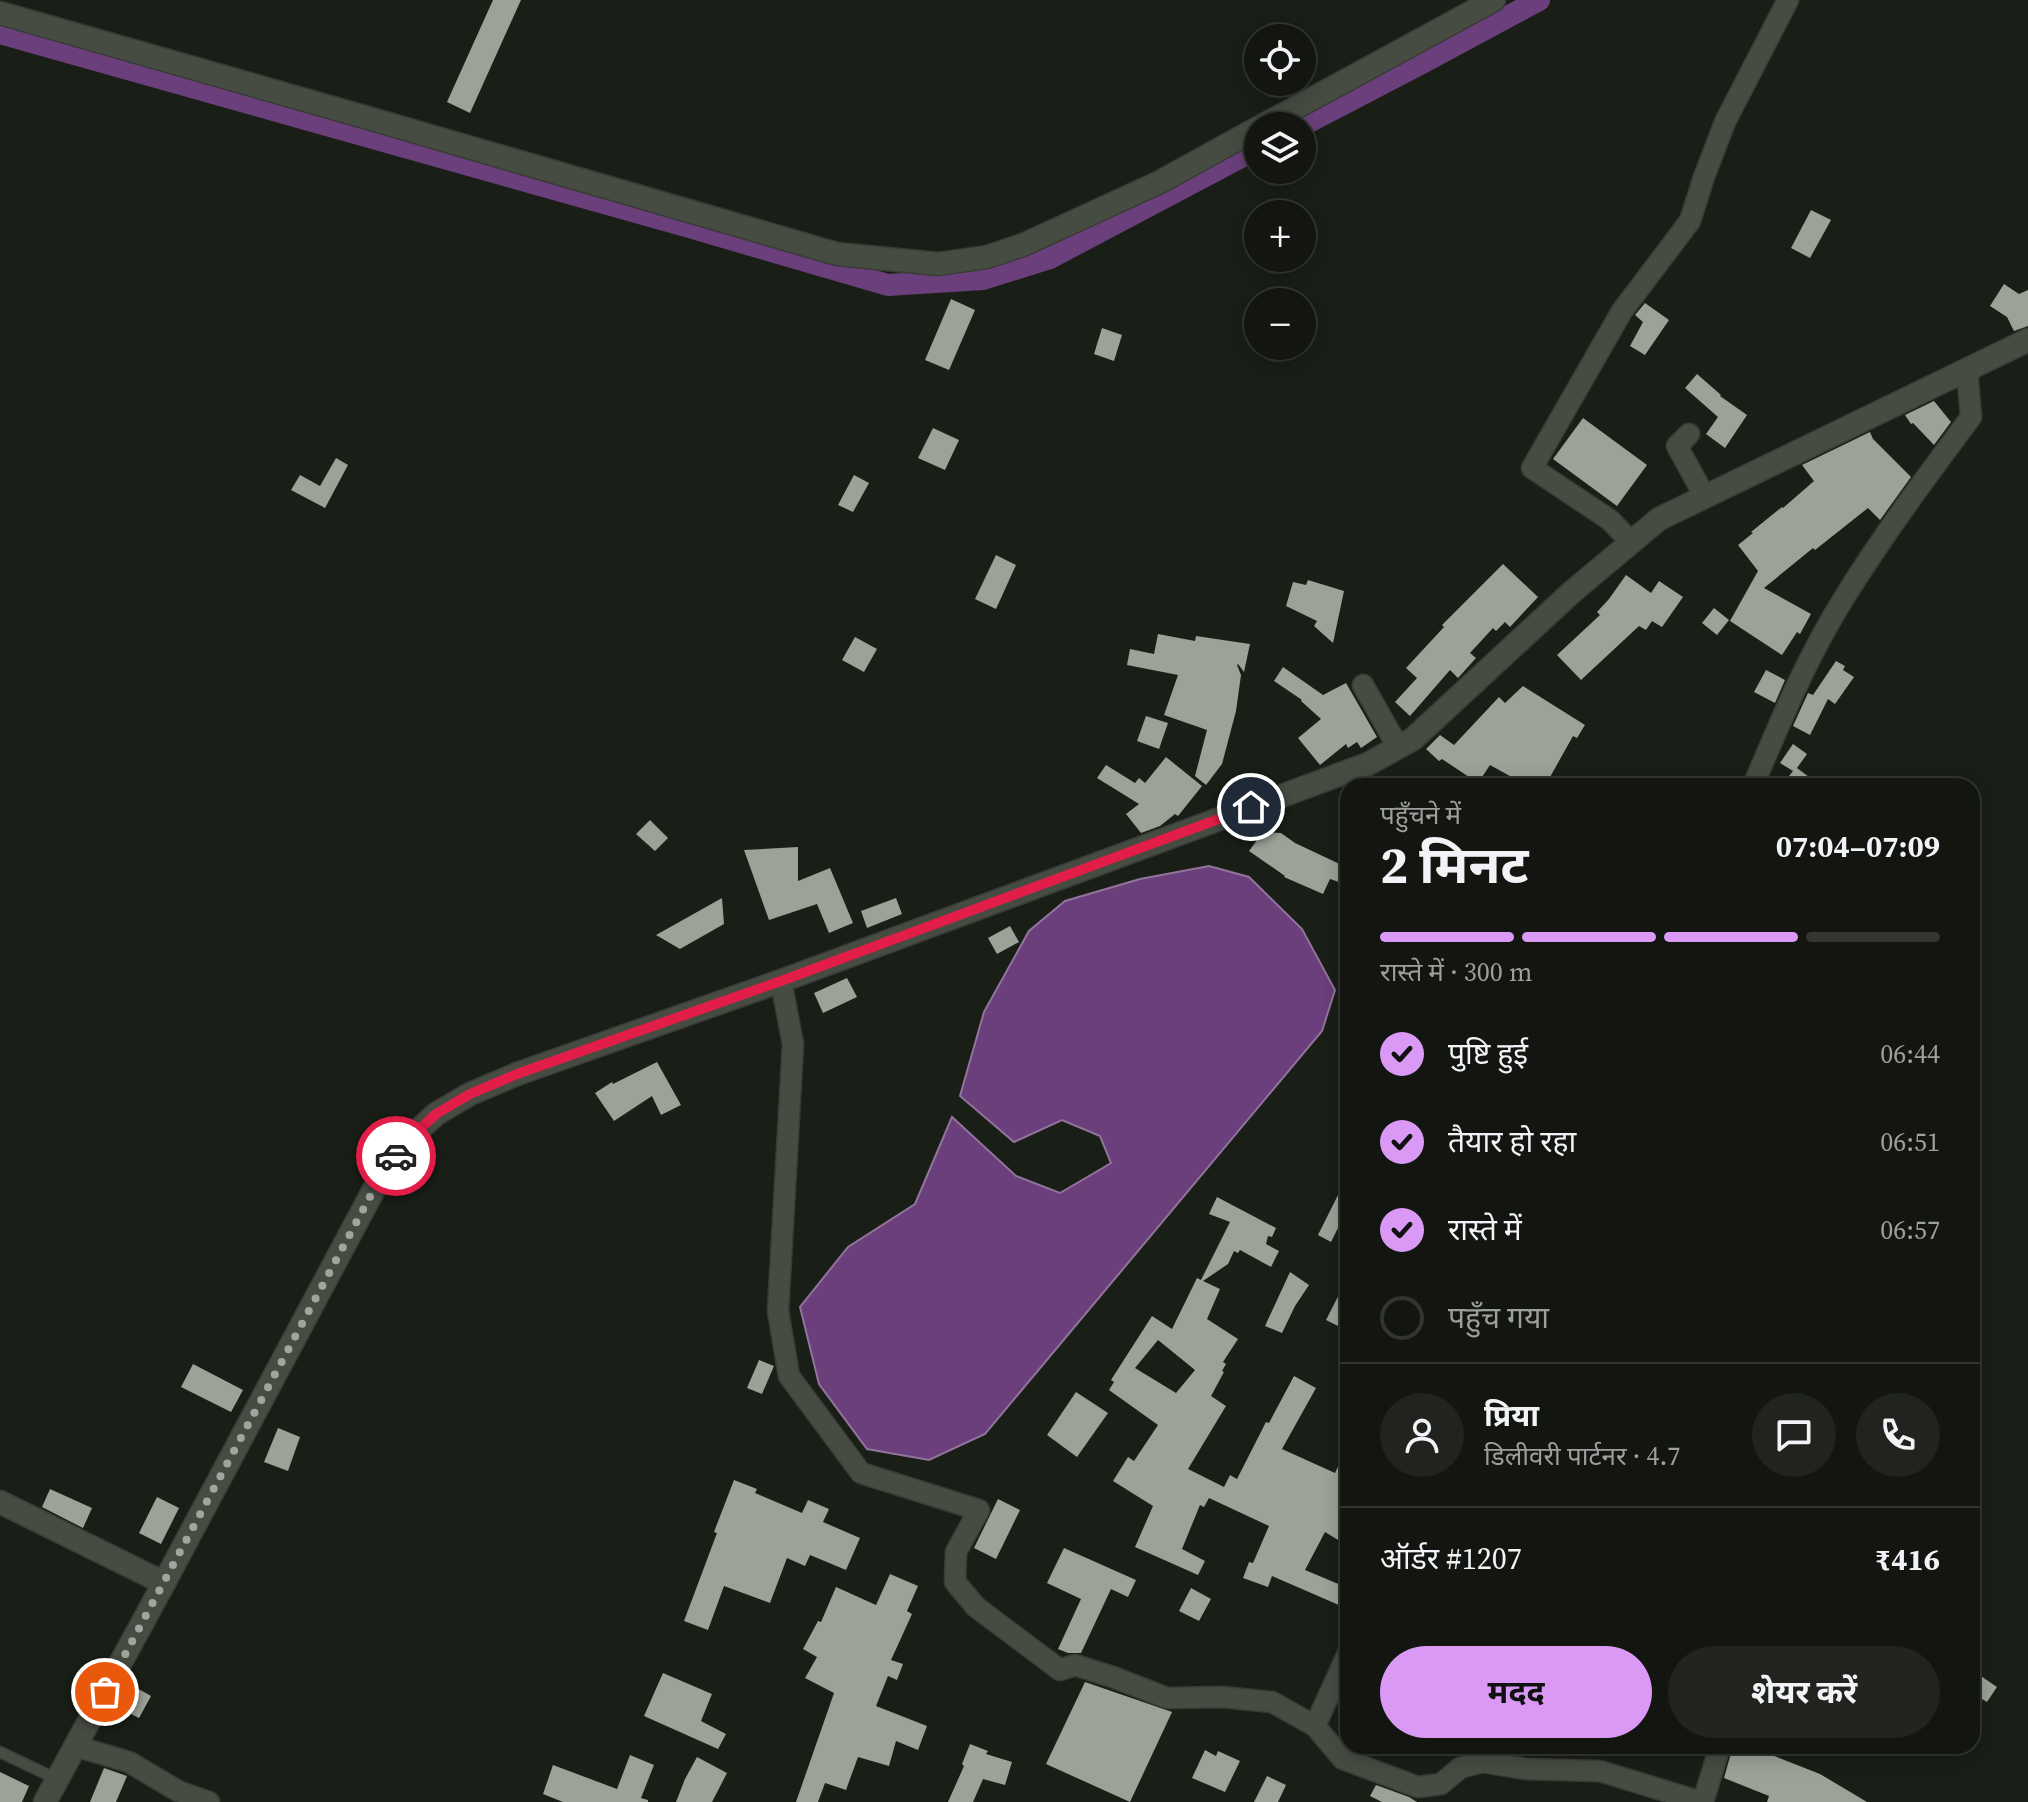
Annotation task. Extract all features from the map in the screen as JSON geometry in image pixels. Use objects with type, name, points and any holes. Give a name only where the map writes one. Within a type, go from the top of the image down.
[{"type":"main road","points":[[1288,112],[1494,0]]},
{"type":"main road","points":[[0,13],[837,254],[938,264],[987,257],[1023,245],[1160,182],[1244,136]]},
{"type":"main road","points":[[45,1802],[380,1178],[407,1141],[436,1114],[470,1094],[517,1074],[781,981],[1368,764],[1413,739],[1572,592],[1659,519],[2028,340]]},
{"type":"main road","points":[[0,1502],[164,1583]]},
{"type":"street","points":[[1631,542],[1610,520],[1532,468],[1622,311],[1690,221],[1725,122],[1788,0]]},
{"type":"street","points":[[1756,778],[1792,692],[1842,600],[1909,499],[1971,417],[1967,369]]},
{"type":"street","points":[[1689,434],[1677,446],[1705,497]]},
{"type":"street","points":[[1363,685],[1398,747]]},
{"type":"street","points":[[781,981],[793,1044],[778,1311],[789,1376],[861,1473],[979,1510],[956,1552],[955,1582],[976,1607],[1060,1670],[1075,1665],[1167,1698],[1222,1697],[1272,1702],[1315,1726],[1343,1759],[1430,1794],[1460,1768],[1482,1762],[1526,1769],[1600,1771],[1702,1802],[1717,1754]]},
{"type":"street","points":[[1315,1726],[1340,1671]]},
{"type":"street","points":[[75,1746],[129,1762],[178,1791],[209,1802]]},
{"type":"lane","points":[[0,1752],[57,1779]]},
{"type":"shaded area","points":[[1209,866],[1249,877],[1302,929],[1335,990],[1322,1031],[985,1434],[929,1460],[867,1449],[819,1384],[800,1307],[848,1247],[915,1204],[952,1117],[1016,1176],[1060,1193],[1111,1163],[1100,1136],[1062,1120],[1014,1142],[960,1096],[984,1012],[1029,931],[1065,901],[1140,879]]},
{"type":"building","points":[[493,0],[521,0],[470,113],[447,102]]},
{"type":"building","points":[[1811,210],[1831,220],[1810,258],[1791,248]]},
{"type":"building","points":[[2004,284],[2019,294],[2028,290],[2028,326],[2014,331],[2007,317],[1990,306]]},
{"type":"building","points":[[951,299],[975,310],[949,370],[925,360]]},
{"type":"building","points":[[1645,303],[1669,320],[1645,355],[1630,346],[1643,322],[1635,315]]},
{"type":"building","points":[[1102,328],[1122,335],[1114,361],[1094,354]]},
{"type":"building","points":[[1697,374],[1720,396],[1747,415],[1725,448],[1706,434],[1718,417],[1685,388]]},
{"type":"building","points":[[1934,401],[1951,422],[1934,445],[1905,415]]},
{"type":"building","points":[[1583,418],[1647,465],[1617,506],[1553,459]]},
{"type":"building","points":[[933,428],[959,440],[945,470],[918,458]]},
{"type":"building","points":[[1870,432],[1873,439],[1911,477],[1880,520],[1868,508],[1764,588],[1811,614],[1800,634],[1797,632],[1782,655],[1730,621],[1758,571],[1738,545],[1814,481],[1802,465]]},
{"type":"building","points":[[336,458],[348,465],[325,508],[291,490],[300,475],[320,486]]},
{"type":"building","points":[[854,475],[869,483],[853,512],[838,505]]},
{"type":"building","points":[[996,555],[1016,565],[996,609],[975,599]]},
{"type":"building","points":[[1503,564],[1538,597],[1510,627],[1505,622],[1496,631],[1493,628],[1470,653],[1476,658],[1458,678],[1450,670],[1410,716],[1395,702],[1417,678],[1406,668],[1444,627],[1442,625]]},
{"type":"building","points":[[1626,575],[1651,593],[1659,581],[1683,597],[1662,627],[1652,621],[1646,630],[1639,626],[1581,680],[1557,655],[1600,615],[1597,612]]},
{"type":"building","points":[[1308,580],[1344,591],[1333,643],[1314,626],[1317,621],[1286,606],[1293,582],[1306,585]]},
{"type":"building","points":[[1714,608],[1729,620],[1717,635],[1702,623]]},
{"type":"building","points":[[1158,634],[1195,641],[1196,636],[1250,644],[1244,672],[1237,665],[1241,675],[1236,711],[1222,764],[1206,785],[1195,776],[1207,730],[1164,715],[1178,675],[1127,665],[1130,649],[1154,654]]},
{"type":"building","points":[[855,637],[877,649],[864,672],[842,660]]},
{"type":"building","points":[[1836,661],[1854,677],[1835,704],[1828,699],[1810,735],[1793,726],[1808,693],[1813,695]]},
{"type":"building","points":[[1283,667],[1323,695],[1346,683],[1377,737],[1361,748],[1357,742],[1348,748],[1346,744],[1320,765],[1298,738],[1321,719],[1302,700],[1274,681]]},
{"type":"building","points":[[1766,670],[1785,680],[1775,703],[1754,692]]},
{"type":"building","points":[[1523,686],[1585,725],[1577,738],[1573,736],[1549,778],[1514,778],[1490,765],[1481,778],[1470,778],[1442,759],[1439,761],[1426,749],[1440,735],[1454,745],[1499,697],[1505,703]]},
{"type":"building","points":[[1146,716],[1168,723],[1159,749],[1137,741]]},
{"type":"building","points":[[1793,744],[1807,754],[1797,768],[1810,778],[1787,778],[1793,771],[1780,763]]},
{"type":"building","points":[[1166,757],[1202,786],[1178,816],[1175,814],[1160,826],[1141,833],[1126,814],[1139,804],[1097,778],[1106,765],[1135,783],[1139,778],[1145,783]]},
{"type":"building","points":[[650,820],[668,838],[655,851],[636,834]]},
{"type":"building","points":[[1263,832],[1281,833],[1340,864],[1340,880],[1330,879],[1323,894],[1284,877],[1249,851]]},
{"type":"building","points":[[798,847],[798,881],[830,868],[853,923],[829,933],[817,904],[769,920],[744,850]]},
{"type":"building","points":[[722,898],[724,924],[680,949],[656,935]]},
{"type":"building","points":[[896,898],[902,914],[867,928],[861,911]]},
{"type":"building","points":[[1010,926],[1019,942],[997,954],[988,938]]},
{"type":"building","points":[[847,978],[857,997],[823,1013],[814,993]]},
{"type":"building","points":[[657,1062],[681,1105],[661,1115],[652,1096],[614,1121],[595,1093]]},
{"type":"building","points":[[1340,1191],[1340,1224],[1331,1242],[1318,1235]]},
{"type":"building","points":[[1217,1197],[1276,1228],[1272,1237],[1268,1236],[1266,1244],[1279,1251],[1271,1267],[1240,1250],[1238,1253],[1234,1251],[1228,1264],[1203,1281],[1220,1289],[1207,1319],[1238,1339],[1223,1362],[1226,1364],[1224,1372],[1211,1396],[1226,1406],[1188,1469],[1224,1487],[1230,1475],[1237,1479],[1294,1376],[1316,1388],[1282,1449],[1335,1473],[1340,1462],[1340,1541],[1325,1532],[1305,1570],[1340,1585],[1340,1606],[1272,1576],[1268,1587],[1243,1578],[1269,1526],[1209,1498],[1204,1507],[1200,1505],[1182,1549],[1205,1561],[1198,1575],[1135,1547],[1153,1506],[1113,1481],[1128,1457],[1134,1461],[1158,1425],[1109,1390],[1114,1382],[1111,1380],[1152,1316],[1172,1329],[1230,1222],[1209,1214]],"holes":[[[1158,1340],[1195,1370],[1176,1393],[1135,1368]]]},
{"type":"building","points":[[1290,1272],[1309,1285],[1282,1333],[1265,1326]]},
{"type":"building","points":[[1340,1293],[1340,1327],[1326,1320]]},
{"type":"building","points":[[759,1360],[774,1366],[762,1394],[747,1388]]},
{"type":"building","points":[[193,1364],[243,1390],[231,1412],[181,1387]]},
{"type":"building","points":[[1076,1392],[1108,1413],[1077,1457],[1047,1435]]},
{"type":"building","points":[[278,1428],[300,1437],[288,1471],[264,1462]]},
{"type":"building","points":[[734,1480],[757,1489],[755,1493],[802,1513],[808,1500],[829,1509],[823,1522],[860,1538],[846,1570],[810,1555],[805,1566],[787,1558],[770,1603],[724,1586],[708,1630],[684,1621]]},
{"type":"building","points":[[50,1489],[92,1508],[83,1528],[42,1507]]},
{"type":"building","points":[[157,1497],[179,1508],[161,1544],[139,1533]]},
{"type":"building","points":[[998,1499],[1020,1510],[996,1559],[974,1548]]},
{"type":"building","points":[[1064,1548],[1136,1580],[1128,1597],[1111,1589],[1081,1653],[1058,1649],[1081,1599],[1047,1583]]},
{"type":"building","points":[[890,1574],[918,1586],[907,1611],[912,1614],[891,1660],[903,1664],[897,1680],[888,1676],[876,1706],[927,1726],[918,1750],[896,1741],[889,1766],[858,1757],[846,1790],[825,1783],[818,1802],[796,1802],[834,1693],[805,1678],[817,1657],[803,1649],[818,1621],[821,1622],[836,1587],[876,1605]]},
{"type":"building","points":[[1191,1588],[1211,1599],[1199,1621],[1179,1611]]},
{"type":"building","points":[[663,1673],[712,1694],[701,1721],[726,1734],[718,1749],[644,1716]]},
{"type":"building","points":[[1980,1675],[1997,1687],[1987,1702],[1980,1698]]},
{"type":"building","points":[[1085,1682],[1172,1712],[1130,1802],[1046,1764]]},
{"type":"building","points":[[135,1687],[151,1696],[139,1718],[123,1710]]},
{"type":"building","points":[[970,1744],[988,1751],[986,1754],[1012,1762],[1005,1785],[983,1779],[973,1802],[948,1802],[964,1766],[962,1764]]},
{"type":"building","points":[[1205,1750],[1216,1756],[1218,1751],[1240,1761],[1225,1792],[1192,1778]]},
{"type":"building","points":[[1731,1754],[1769,1754],[1820,1774],[1867,1802],[1767,1802],[1769,1796],[1724,1778]]},
{"type":"building","points":[[630,1755],[654,1765],[641,1798],[648,1802],[563,1802],[543,1794],[553,1765],[617,1789]]},
{"type":"building","points":[[697,1757],[727,1773],[712,1802],[676,1802],[685,1779]]},
{"type":"building","points":[[104,1768],[127,1776],[116,1802],[90,1802]]},
{"type":"building","points":[[0,1772],[29,1786],[22,1802],[0,1802]]},
{"type":"building","points":[[1267,1776],[1286,1785],[1278,1802],[1254,1802]]},
{"type":"building","points":[[1376,1785],[1417,1802],[1382,1802],[1370,1796]]},
{"type":"waterway","points":[[1316,118],[1539,0]]},
{"type":"waterway","points":[[0,33],[888,285],[983,279],[1050,258],[1244,155]]},
{"type":"way so far","points":[[105,1692],[380,1178],[396,1156]]},
{"type":"route","points":[[396,1156],[436,1114],[470,1094],[517,1074],[781,981],[1251,807]]}]
